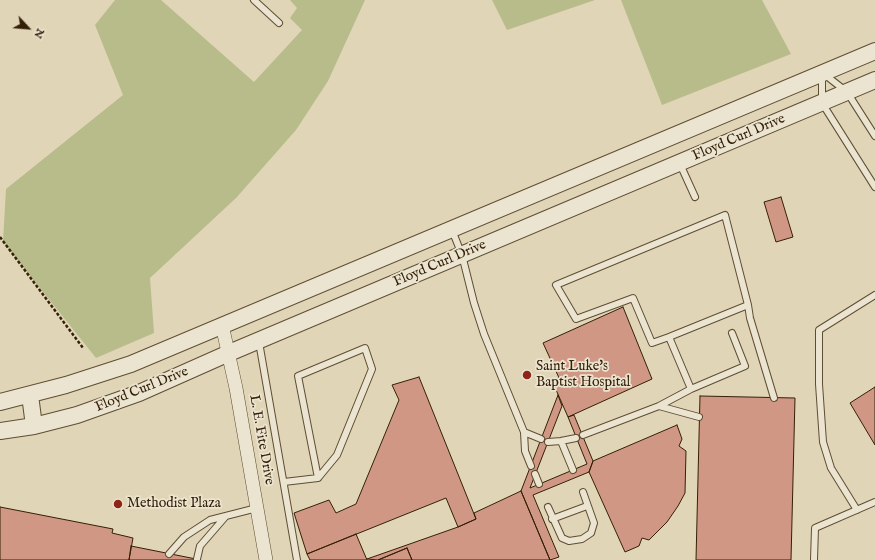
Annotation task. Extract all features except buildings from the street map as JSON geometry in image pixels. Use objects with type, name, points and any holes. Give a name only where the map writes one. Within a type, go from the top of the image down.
[{"type":"street","name":"Floyd Curl Drive","points":[[0,402],[30,395],[131,364],[875,51]]},
{"type":"street","name":"Floyd Curl Drive","points":[[0,431],[34,426],[77,416],[139,393],[259,340],[875,80]]},
{"type":"street","name":"L. E. Fite Drive","points":[[222,325],[229,353],[266,560]]},
{"type":"street","points":[[30,395],[34,426]]},
{"type":"lane","points":[[254,0],[278,23]]},
{"type":"lane","points":[[822,73],[847,92],[875,136]]},
{"type":"lane","points":[[822,73],[822,103],[875,187]]},
{"type":"lane","points":[[680,162],[694,197]]},
{"type":"lane","points":[[748,305],[652,343],[633,298],[576,319],[556,285],[725,215],[748,305],[750,318],[774,398]]},
{"type":"lane","points":[[452,229],[462,255],[474,303],[484,334],[524,432],[525,451],[530,466]]},
{"type":"lane","points":[[857,510],[831,468],[823,442],[819,384],[819,330],[875,295]]},
{"type":"lane","points":[[548,442],[561,442],[579,437],[658,406],[692,389],[745,366],[732,333]]},
{"type":"lane","points":[[669,337],[692,389]]},
{"type":"lane","points":[[259,340],[297,560]]},
{"type":"lane","points":[[284,482],[318,478],[337,455],[372,369],[365,348],[298,376],[318,478]]},
{"type":"lane","points":[[658,406],[699,418]]},
{"type":"lane","points":[[524,432],[541,439]]},
{"type":"lane","points":[[561,442],[573,470]]},
{"type":"lane","points":[[535,474],[539,484]]},
{"type":"lane","points":[[548,507],[552,519],[562,538],[569,541],[582,539],[591,533],[594,523],[583,492]]},
{"type":"lane","points":[[814,560],[815,528],[875,502]]},
{"type":"lane","points":[[552,519],[587,506]]},
{"type":"lane","points":[[169,554],[184,537],[210,520],[257,508]]},
{"type":"lane","points":[[197,559],[200,546],[227,515]]},
{"type":"path","points":[[0,237],[83,348]]},
{"type":"green space","points":[[115,0],[161,0],[254,82],[302,30],[290,18],[297,8],[290,0],[365,0],[328,81],[296,130],[236,198],[150,278],[154,333],[96,358],[3,242],[6,189],[123,95],[95,25]]},
{"type":"green space","points":[[492,0],[595,0],[507,30]]},
{"type":"green space","points":[[621,0],[762,0],[791,54],[662,105]]},
{"type":"place","name":"Saint Luke's Baptist Hospital","points":[[527,375]]},
{"type":"place","name":"Methodist Plaza","points":[[118,504]]}]
